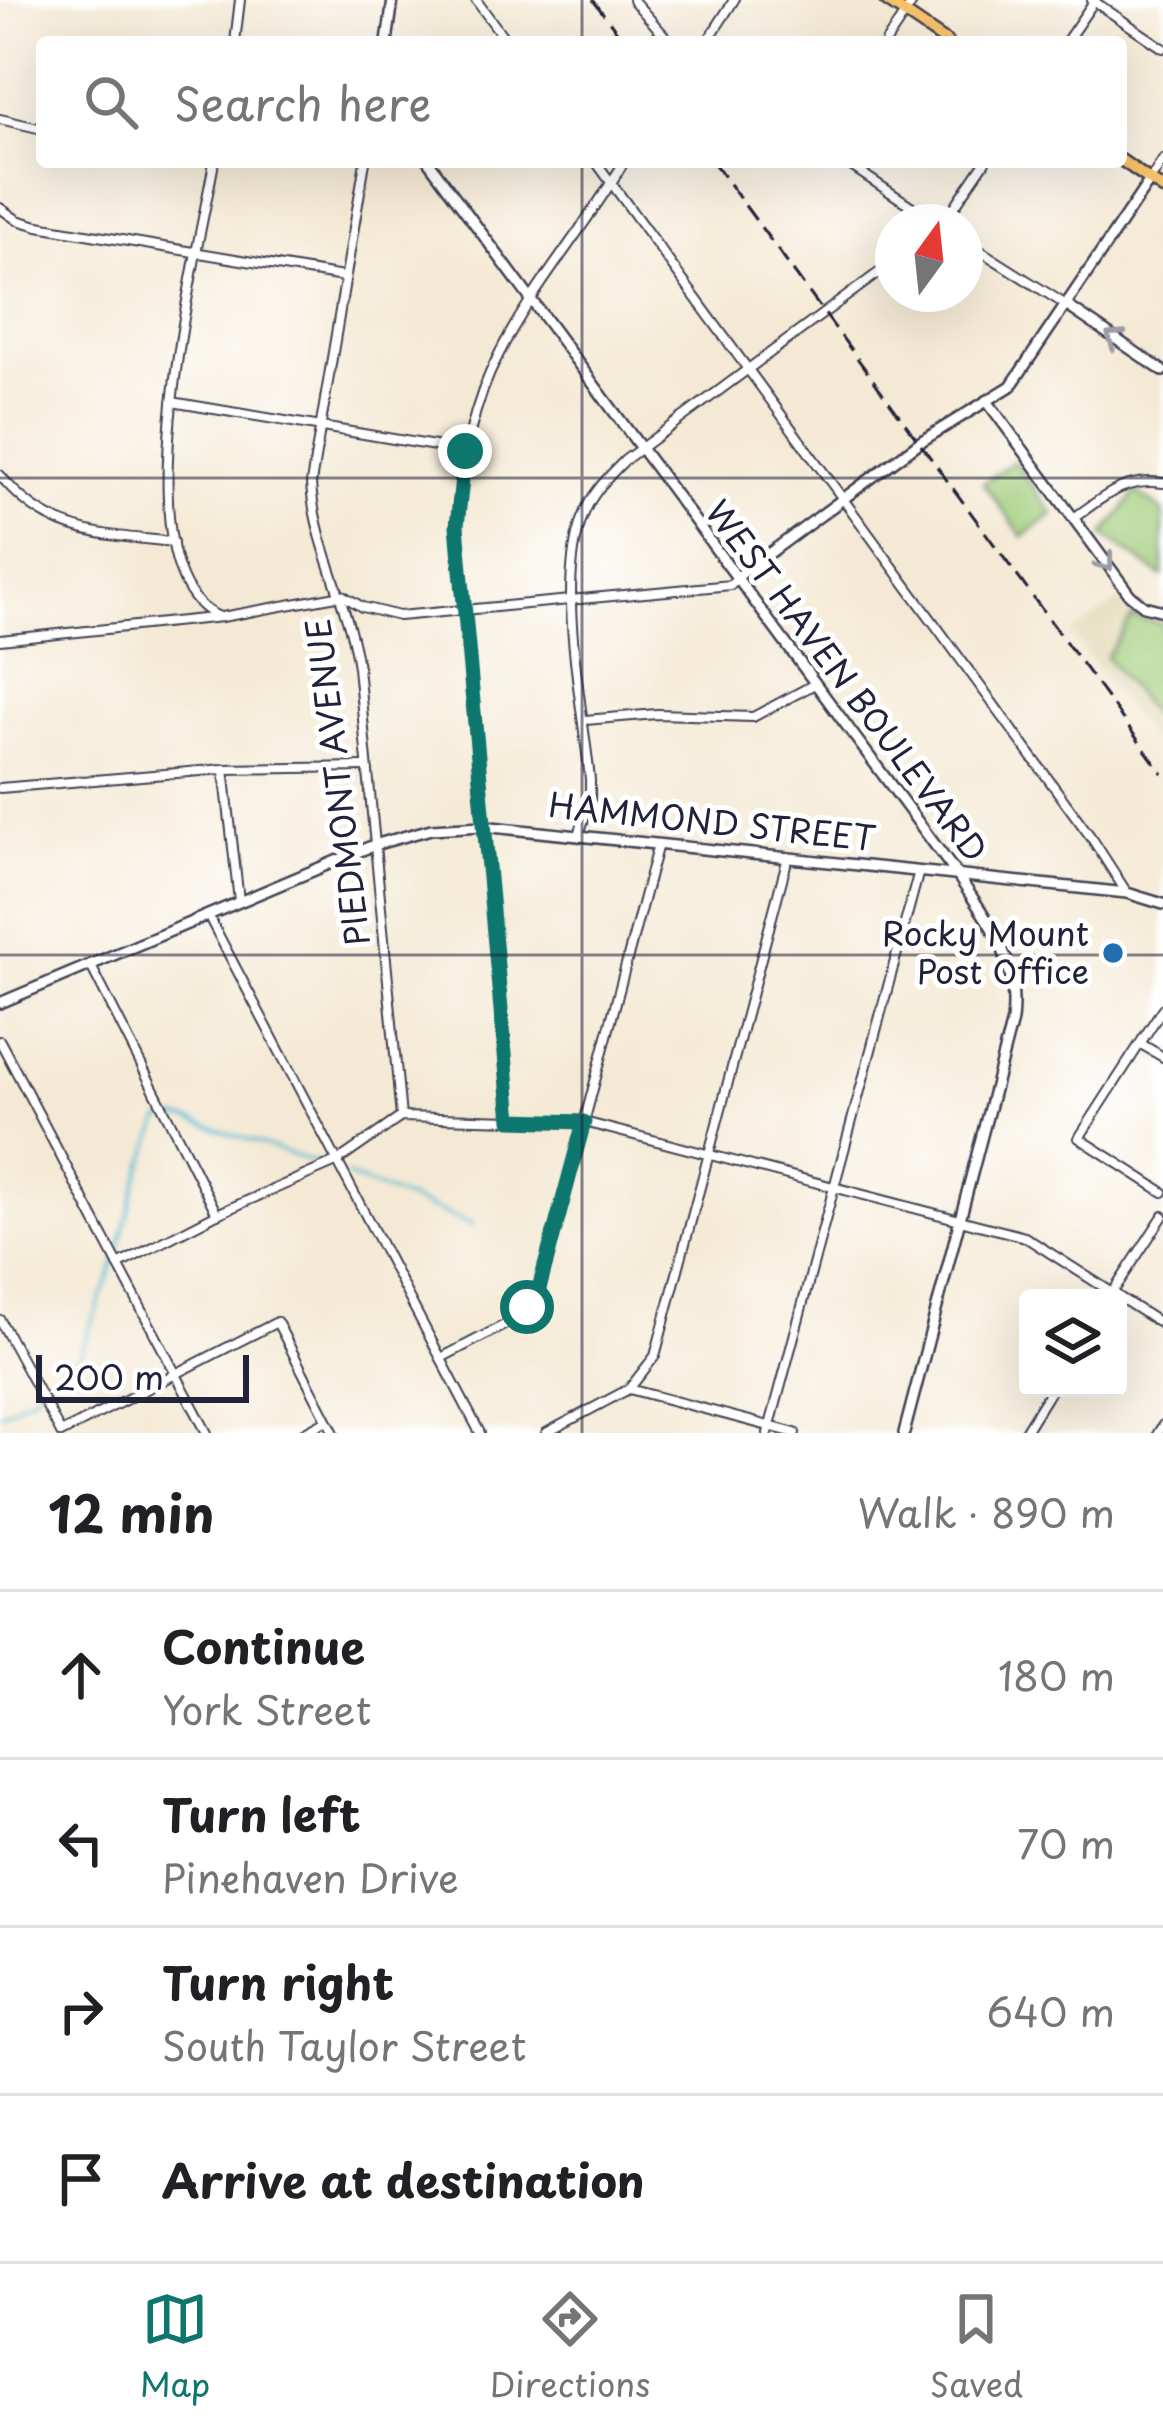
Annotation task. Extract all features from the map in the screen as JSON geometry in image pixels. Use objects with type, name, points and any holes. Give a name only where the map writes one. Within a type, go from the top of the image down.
[{"type":"main road","points":[[885,0],[938,36]]},
{"type":"main road","points":[[1127,164],[1163,189]]},
{"type":"street","points":[[236,36],[240,0]]},
{"type":"street","points":[[388,36],[393,0]]},
{"type":"street","points":[[476,0],[503,36]]},
{"type":"street","points":[[633,0],[665,36]]},
{"type":"street","points":[[711,36],[734,0]]},
{"type":"street","points":[[890,36],[914,0]]},
{"type":"street","points":[[1070,36],[1094,0],[1163,48]]},
{"type":"street","points":[[0,119],[36,128]]},
{"type":"street","points":[[0,640],[222,617],[342,595],[374,611],[399,616],[731,585],[920,442],[1011,386],[1163,160]]},
{"type":"street","points":[[213,168],[172,402],[166,472],[173,542],[188,593],[197,605],[222,617]]},
{"type":"street","name":"PIEDMONT AVENUE","points":[[364,168],[311,498],[356,651],[401,1118]]},
{"type":"street","name":"WEST HAVEN BOULEVARD","points":[[433,168],[958,876],[1007,954],[1014,994],[1008,1037],[904,1433]]},
{"type":"street","points":[[600,168],[1127,893]]},
{"type":"street","points":[[511,1120],[457,526],[465,451],[497,358],[620,168]]},
{"type":"street","points":[[854,168],[908,204]]},
{"type":"street","points":[[956,204],[981,168]]},
{"type":"street","points":[[0,208],[38,226],[343,277]]},
{"type":"street","points":[[983,253],[1163,371]]},
{"type":"street","points":[[579,835],[590,799],[571,602],[574,546],[584,512],[598,488],[640,449],[875,275]]},
{"type":"street","points":[[987,401],[1130,595],[1144,606],[1163,611]]},
{"type":"street","points":[[172,402],[465,451]]},
{"type":"street","points":[[0,475],[26,500],[71,530],[173,542]]},
{"type":"street","points":[[1074,518],[1125,484],[1163,483]]},
{"type":"street","points":[[585,720],[657,713],[752,717],[814,685]]},
{"type":"street","points":[[0,788],[224,769],[367,767]]},
{"type":"street","points":[[224,769],[238,902]]},
{"type":"street","name":"HAMMOND STREET","points":[[0,1003],[374,845],[431,829],[482,826],[579,835],[1127,893],[1163,904]]},
{"type":"street","points":[[441,1358],[514,1320],[538,1292],[658,844]]},
{"type":"street","points":[[546,1433],[629,1389],[655,1356],[788,857]]},
{"type":"street","points":[[769,1430],[919,871]]},
{"type":"street","points":[[208,915],[480,1433]]},
{"type":"street","points":[[90,963],[217,1214]]},
{"type":"street","points":[[1163,1008],[1079,1138],[1163,1192]]},
{"type":"street","points":[[0,1041],[207,1433]]},
{"type":"street","points":[[1141,1043],[1163,1058]]},
{"type":"street","points":[[118,1265],[217,1214],[336,1162],[401,1118],[511,1120],[584,1122],[1025,1237],[1102,1289]]},
{"type":"street","points":[[1115,1289],[1163,1216]]},
{"type":"street","points":[[1127,1304],[1163,1325]]},
{"type":"street","points":[[0,1320],[61,1433],[277,1322],[334,1433]]},
{"type":"street","points":[[629,1389],[769,1430],[795,1433]]},
{"type":"street","points":[[1024,1433],[1046,1397]]},
{"type":"street","points":[[303,1433],[327,1420]]},
{"type":"street","points":[[1158,1433],[1163,1425]]},
{"type":"shaded area","points":[[1123,598],[1146,615],[1163,617],[1163,756],[1071,633]]},
{"type":"green space","points":[[1014,461],[1053,514],[1023,537],[983,483]]},
{"type":"green space","points":[[1136,492],[1163,511],[1163,577],[1104,535]]},
{"type":"green space","points":[[1132,617],[1163,624],[1163,729],[1106,657]]},
{"type":"waterway","points":[[0,1414],[78,1358],[160,1121],[188,1119],[322,1165]]},
{"type":"waterway","points":[[347,1176],[474,1225]]},
{"type":"railway","points":[[593,0],[620,36]]},
{"type":"railway","points":[[717,168],[1163,774]]},
{"type":"place","name":"Rocky Mount Post Office","points":[[1113,953]]},
{"type":"route","points":[[465,451],[457,526],[511,1120],[584,1122],[538,1292],[527,1307]]}]
